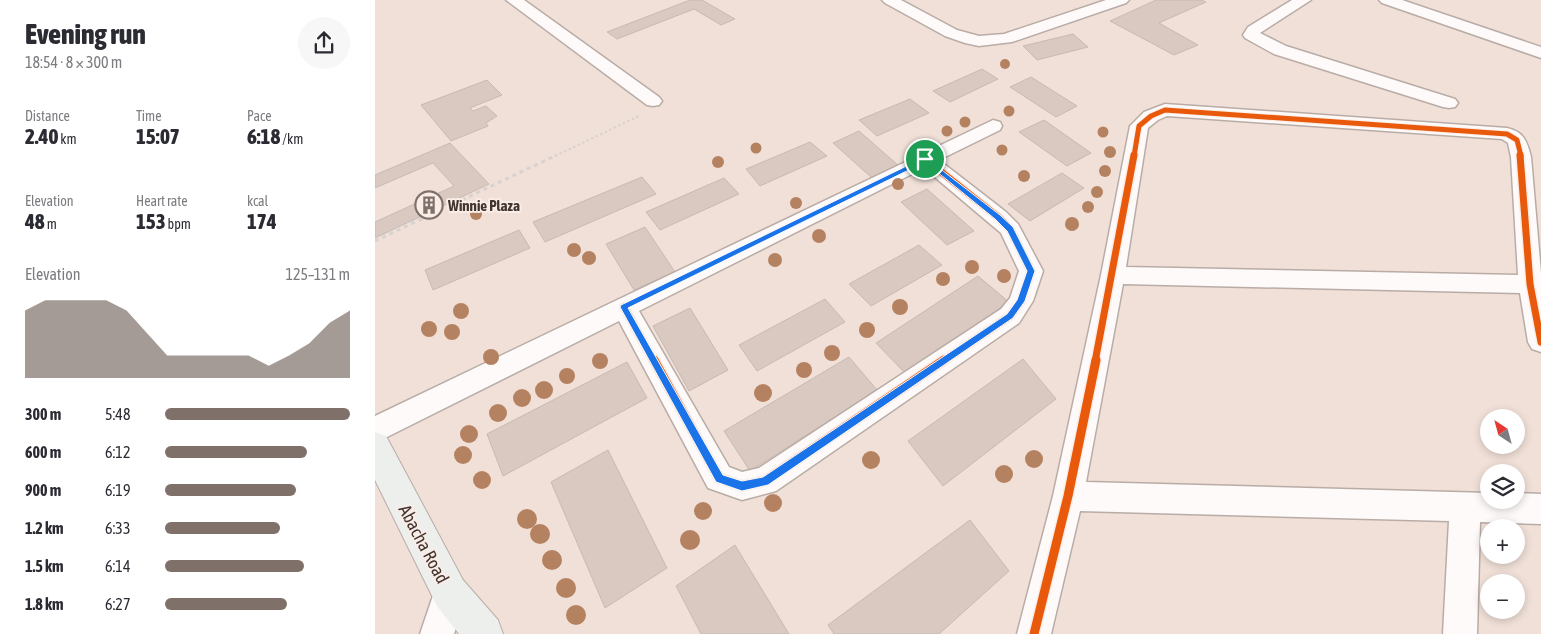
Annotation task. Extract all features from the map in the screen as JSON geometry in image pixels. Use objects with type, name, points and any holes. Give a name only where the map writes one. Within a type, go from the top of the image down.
[{"type":"street","points":[[514,0],[653,101]]},
{"type":"street","points":[[889,0],[959,36],[972,40],[989,41],[1006,39],[1121,0]]},
{"type":"street","points":[[1303,0],[1254,30],[1251,35],[1280,50],[1449,103]]},
{"type":"street","points":[[1387,0],[1541,53]]},
{"type":"street","points":[[1034,634],[1068,496],[1113,275],[1139,126],[1151,116],[1165,110],[1507,134],[1517,140],[1521,157],[1530,284],[1541,342]]},
{"type":"street","points":[[375,430],[993,126]]},
{"type":"street","points":[[624,307],[719,478],[742,486],[765,481],[1010,316],[1021,301],[1031,271],[1010,229],[998,217],[925,159]]},
{"type":"street","points":[[1113,275],[1530,284]]},
{"type":"street","name":"Abacha Road","points":[[375,446],[450,594],[484,634]]},
{"type":"street","points":[[1068,496],[1541,509]]},
{"type":"street","points":[[1460,634],[1465,508]]},
{"type":"street","points":[[437,634],[450,594]]},
{"type":"path","points":[[375,241],[661,106],[653,101]]},
{"type":"building","points":[[690,0],[702,0],[735,19],[721,25],[694,9],[617,39],[607,32]]},
{"type":"building","points":[[1156,0],[1201,0],[1206,2],[1159,23],[1198,45],[1174,55],[1110,21]]},
{"type":"building","points":[[1073,34],[1088,47],[1037,60],[1023,46]]},
{"type":"building","points":[[982,69],[998,79],[950,102],[933,91]]},
{"type":"building","points":[[1031,77],[1077,106],[1056,117],[1010,87]]},
{"type":"building","points":[[487,80],[502,95],[470,108],[473,111],[486,106],[497,116],[486,123],[488,126],[451,141],[421,105]]},
{"type":"building","points":[[910,99],[929,113],[877,136],[859,120]]},
{"type":"building","points":[[1044,120],[1091,153],[1067,166],[1019,132]]},
{"type":"building","points":[[859,131],[899,166],[872,178],[833,143]]},
{"type":"building","points":[[810,142],[827,156],[760,186],[746,169]]},
{"type":"building","name":"Winnie Plaza","points":[[450,143],[489,184],[375,238],[375,222],[454,186],[433,163],[375,188],[375,175]]},
{"type":"building","points":[[1062,173],[1084,188],[1030,221],[1008,204]]},
{"type":"building","points":[[642,177],[656,194],[545,242],[533,222]]},
{"type":"building","points":[[724,178],[739,194],[660,230],[646,212]]},
{"type":"building","points":[[927,189],[974,231],[947,245],[901,202]]},
{"type":"building","points":[[645,227],[675,272],[634,290],[606,244]]},
{"type":"building","points":[[519,230],[530,248],[433,290],[425,270]]},
{"type":"building","points":[[919,245],[942,265],[871,306],[849,284]]},
{"type":"building","points":[[978,276],[1009,302],[905,373],[876,343]]},
{"type":"building","points":[[825,299],[845,322],[757,371],[739,345]]},
{"type":"building","points":[[690,308],[728,370],[689,391],[653,326]]},
{"type":"building","points":[[849,357],[877,390],[750,471],[724,431]]},
{"type":"building","points":[[1023,359],[1056,399],[943,486],[908,441]]},
{"type":"building","points":[[627,362],[647,398],[503,476],[487,434]]},
{"type":"building","points":[[608,450],[667,568],[605,608],[551,482]]},
{"type":"building","points":[[970,520],[1009,571],[939,634],[834,634],[828,625]]},
{"type":"building","points":[[735,545],[789,634],[701,634],[676,586]]},
{"type":"cycle path","points":[[1034,634],[1068,496],[1113,275],[1139,126],[1151,116],[1165,110],[1507,134],[1517,140],[1521,157],[1530,284],[1541,342]]},
{"type":"cycle path","points":[[624,307],[719,478],[742,486],[765,481],[1010,316],[1021,301],[1031,271],[1010,229],[998,217],[925,159]]},
{"type":"place","name":"Winnie Plaza","points":[[429,205]]},
{"type":"route","points":[[925,159],[998,217],[1010,229],[1031,271],[1021,301],[1010,316],[765,481],[742,486],[719,478],[624,307],[925,159]]}]
